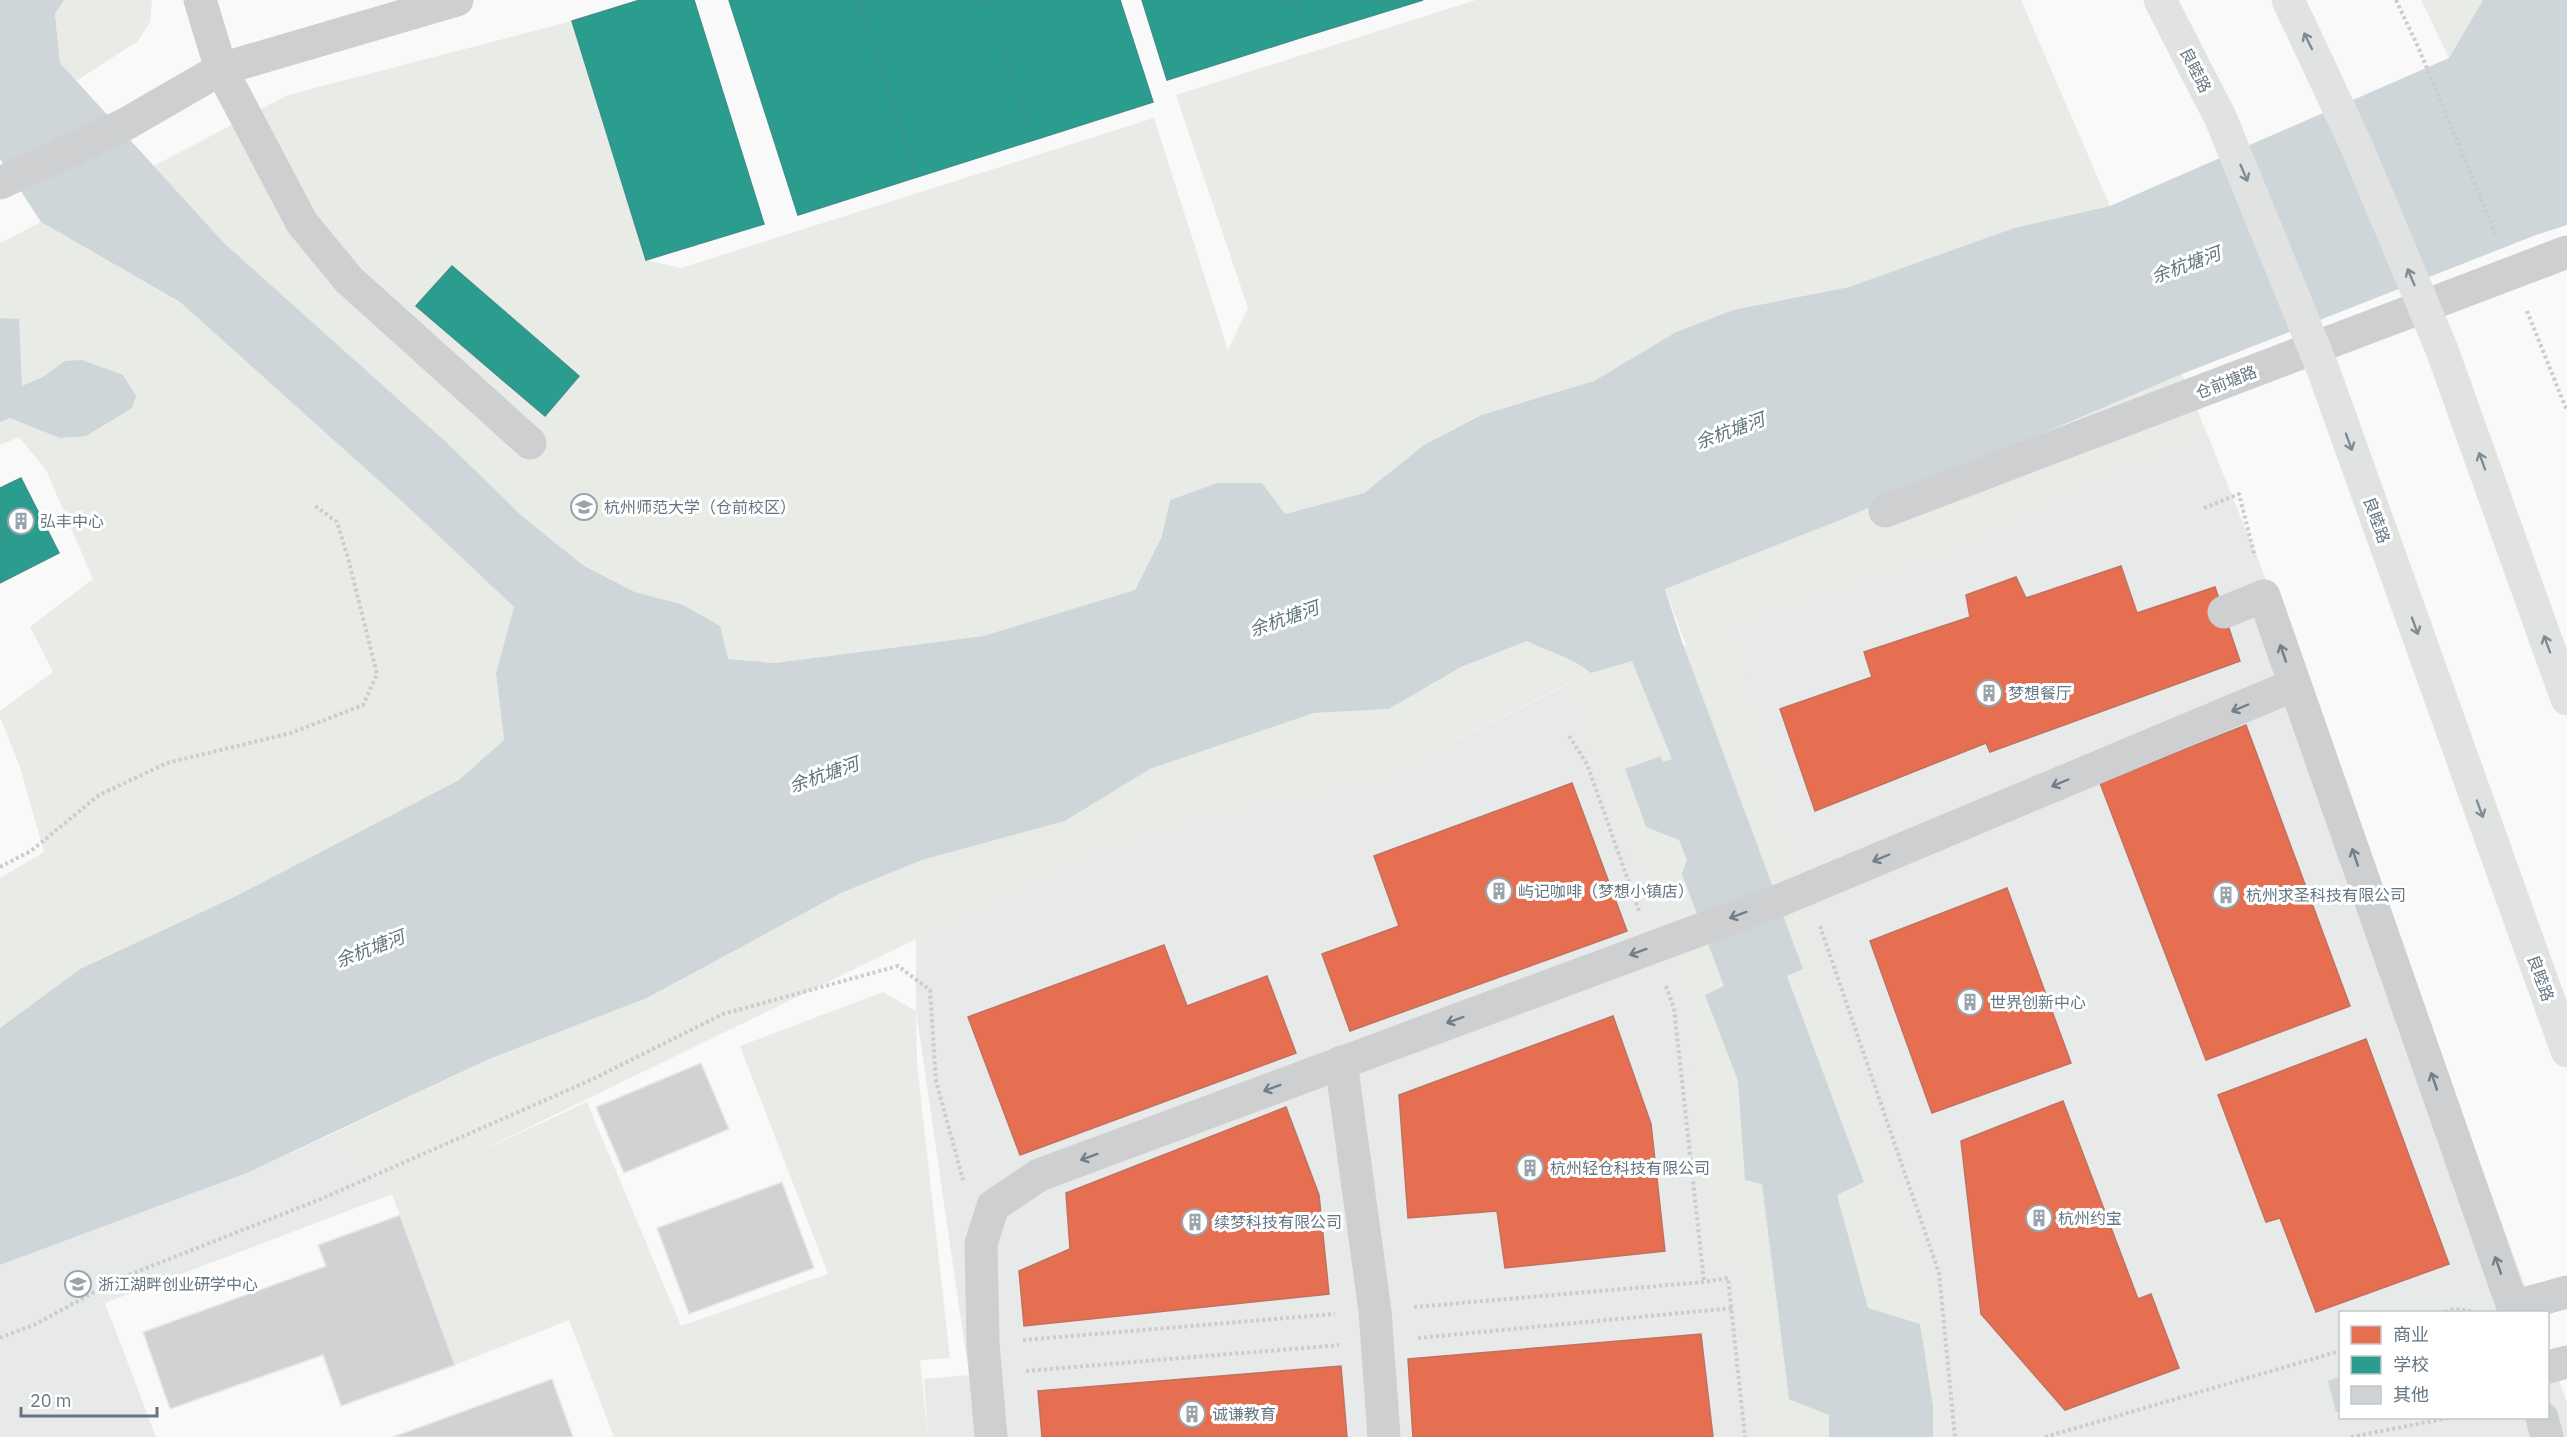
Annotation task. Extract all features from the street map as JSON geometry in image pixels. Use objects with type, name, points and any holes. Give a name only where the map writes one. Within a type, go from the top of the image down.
[{"type":"main road","name":"良睦路","points":[[2160,0],[2221,119],[2329,387],[2567,1051]]},
{"type":"main road","points":[[2288,0],[2327,81],[2442,350],[2567,699]]},
{"type":"lane","points":[[200,0],[221,69],[302,223],[349,279],[530,442]]},
{"type":"lane","points":[[1,183],[124,125],[221,69],[457,0]]},
{"type":"lane","name":"仓前塘路","points":[[1885,511],[2567,252]]},
{"type":"lane","points":[[2224,612],[2264,596],[2514,1310],[2567,1292]]},
{"type":"lane","points":[[992,1437],[983,1344],[981,1244],[993,1206],[1039,1175],[1783,898],[2294,685]]},
{"type":"lane","points":[[1341,1062],[1375,1311],[1384,1437]]},
{"type":"lane","points":[[2549,1367],[2567,1362]]},
{"type":"lane","points":[[2542,1419],[2547,1437]]},
{"type":"path","points":[[2396,0],[2419,49],[2498,240]]},
{"type":"path","points":[[2525,304],[2567,411]]},
{"type":"path","points":[[2204,508],[2239,494],[2247,524]]},
{"type":"path","points":[[0,867],[31,851],[99,795],[167,763],[291,733],[363,705],[377,674],[337,522],[314,505]]},
{"type":"path","points":[[1569,736],[1587,764],[1632,891]]},
{"type":"path","points":[[1826,945],[1939,1273],[1956,1437]]},
{"type":"path","points":[[0,1338],[36,1324],[116,1280],[321,1199],[593,1078],[723,1014],[898,966],[930,990],[936,1081],[981,1244]]},
{"type":"path","points":[[1664,980],[1674,1008],[1704,1282]]},
{"type":"path","points":[[983,1344],[1704,1282],[1728,1278],[1744,1437]]},
{"type":"path","points":[[2448,1311],[2454,1309]]},
{"type":"path","points":[[2045,1437],[2339,1351]]},
{"type":"path","points":[[2351,1437],[2443,1419]]},
{"type":"shaded area","points":[[64,0],[152,0],[150,22],[138,41],[76,81],[60,63],[55,14]]},
{"type":"shaded area","points":[[1476,0],[2021,0],[2110,206],[2014,228],[1849,287],[1733,310],[1676,332],[1594,381],[1480,415],[1424,445],[1364,493],[1285,514],[1217,483],[1170,500],[1162,536],[1135,590],[983,636],[775,663],[728,659],[681,604],[635,592],[584,566],[522,516],[453,450],[225,244],[154,166],[288,95],[572,21],[646,260],[681,268],[1154,118],[1228,350],[1248,308],[1176,95]]},
{"type":"shaded area","points":[[2421,0],[2483,0],[2449,58]]},
{"type":"shaded area","points":[[41,222],[180,302],[407,506],[514,607],[496,673],[504,740],[459,780],[236,896],[80,969],[0,1028],[0,878],[44,852],[20,767],[0,717],[0,711],[53,672],[30,627],[93,579],[46,470],[19,437],[0,445],[0,243]]},
{"type":"shaded area","points":[[2182,374],[2206,431],[2003,527],[1895,575],[1790,605],[1732,628],[1805,907],[1867,1102],[1927,1274],[1947,1437],[1933,1437],[1933,1406],[1868,1309],[1836,1195],[1864,1182],[1787,976],[1803,968],[1665,588],[1838,521]]},
{"type":"shaded area","points":[[2206,431],[2301,666],[2534,1311],[2339,1311],[2339,1419],[2549,1419],[2549,1352],[2567,1403],[2567,1437],[928,1437],[924,1379],[969,1375],[916,1011],[916,939],[1147,833],[1373,782],[1591,673],[1684,646],[1790,605],[1895,575],[2003,527]]},
{"type":"shaded area","points":[[1528,641],[1577,661],[1591,672],[1632,660],[1673,759],[1663,762],[1661,757],[1646,827],[1679,840],[1687,860],[1682,874],[1724,986],[1706,995],[1738,1081],[1745,1180],[1762,1184],[1789,1399],[1829,1415],[1829,1437],[1759,1437],[1752,1347],[1739,1262],[1714,1258],[1689,999],[1568,684],[1373,782],[1147,833],[916,939],[468,1157],[587,1102],[681,1326],[828,1274],[740,1046],[883,992],[916,1011],[917,1063],[950,1358],[920,1360],[928,1437],[614,1437],[569,1320],[455,1365],[392,1194],[330,1135],[489,1059],[647,998],[841,893],[922,860],[1065,821],[1150,769],[1314,713],[1389,709],[1461,667]]},
{"type":"shaded area","name":"浙江湖畔创业研学中心","points":[[330,1135],[392,1194],[105,1303],[156,1437],[0,1437],[0,1265],[247,1173]]},
{"type":"water","name":"余杭塘河","points":[[0,0],[64,0],[55,14],[60,63],[225,244],[447,443],[522,516],[584,566],[635,592],[681,604],[720,626],[728,659],[775,663],[983,636],[1135,590],[1162,536],[1170,500],[1217,483],[1262,483],[1285,514],[1364,493],[1424,445],[1481,415],[1594,381],[1676,332],[1733,310],[1849,287],[2014,228],[2110,206],[2449,58],[2483,0],[2567,0],[2567,225],[2536,235],[2182,374],[1838,521],[1665,589],[1681,639],[1803,969],[1787,976],[1864,1182],[1837,1195],[1868,1308],[1920,1324],[1933,1406],[1933,1437],[1829,1437],[1829,1415],[1789,1399],[1762,1184],[1745,1180],[1738,1081],[1705,995],[1724,986],[1682,874],[1687,860],[1679,840],[1646,827],[1625,769],[1661,756],[1663,762],[1672,759],[1632,661],[1591,673],[1568,659],[1527,641],[1461,667],[1389,709],[1314,713],[1150,769],[1065,821],[922,860],[841,893],[647,998],[489,1059],[247,1173],[0,1265],[0,1028],[80,969],[236,896],[459,780],[504,740],[496,673],[514,607],[407,506],[180,302],[41,222],[0,159]]},
{"type":"water","points":[[0,318],[19,319],[22,386],[43,377],[65,361],[82,360],[123,375],[136,396],[132,408],[86,436],[60,438],[10,418],[0,422]]},
{"type":"water","points":[[2339,1376],[2339,1412],[2336,1412],[2328,1381]]},
{"type":"building: 商业","name":"梦想餐厅","points":[[2121,566],[2137,613],[2215,587],[2240,661],[1990,752],[1986,743],[1815,811],[1780,709],[1872,677],[1864,652],[1970,617],[1966,595],[2016,577],[2026,598]]},
{"type":"building: 商业","name":"杭州求圣科技有限公司","points":[[2246,725],[2350,1006],[2206,1060],[2100,783]]},
{"type":"building: 商业","name":"屿记咖啡（梦想小镇店）","points":[[1572,783],[1627,931],[1350,1031],[1322,954],[1399,926],[1374,856]]},
{"type":"building: 商业","name":"世界创新中心","points":[[2007,888],[2071,1063],[1932,1113],[1870,941]]},
{"type":"building: 商业","points":[[1164,945],[1187,1006],[1267,976],[1296,1053],[1020,1155],[968,1017]]},
{"type":"building: 商业","name":"杭州轻仓科技有限公司","points":[[1613,1016],[1651,1124],[1665,1251],[1505,1268],[1497,1211],[1408,1218],[1399,1095]]},
{"type":"building: 商业","points":[[2366,1039],[2449,1264],[2316,1312],[2280,1218],[2266,1222],[2218,1095]]},
{"type":"building: 商业","name":"杭州约宝","points":[[2063,1101],[2138,1299],[2151,1294],[2179,1368],[2065,1410],[1981,1314],[1961,1141]]},
{"type":"building: 商业","name":"续梦科技有限公司","points":[[1286,1107],[1319,1195],[1329,1294],[1024,1326],[1019,1271],[1070,1249],[1066,1193]]},
{"type":"building: 商业","points":[[1701,1334],[1713,1437],[1413,1437],[1408,1359]]},
{"type":"building: 商业","name":"诚谦教育","points":[[1341,1366],[1347,1437],[1042,1437],[1038,1391]]},
{"type":"building: 学校","points":[[640,0],[694,0],[764,224],[646,260],[572,21]]},
{"type":"building: 学校","points":[[729,0],[859,0],[917,177],[798,215]]},
{"type":"building: 学校","points":[[859,0],[989,0],[1034,140],[917,177]]},
{"type":"building: 学校","points":[[989,0],[1120,0],[1153,102],[1034,140]]},
{"type":"building: 学校","points":[[1142,0],[1295,0],[1306,36],[1167,80]]},
{"type":"building: 学校","points":[[1295,0],[1423,0],[1306,36]]},
{"type":"building: 学校","points":[[452,266],[579,376],[545,416],[416,306]]},
{"type":"building: 学校","name":"弘丰中心","points":[[21,478],[59,553],[0,583],[0,488]]},
{"type":"building: 其他","points":[[701,1063],[729,1129],[624,1173],[596,1107]]},
{"type":"building: 其他","points":[[782,1182],[814,1268],[689,1314],[657,1228]]},
{"type":"building: 其他","points":[[400,1215],[455,1365],[341,1406],[323,1355],[170,1409],[143,1332],[326,1266],[318,1245]]},
{"type":"building: 其他","points":[[552,1379],[573,1437],[393,1437]]},
{"type":"place","name":"杭州师范大学（仓前校区）","points":[[584,507]]},
{"type":"place","name":"弘丰中心","points":[[21,521]]},
{"type":"place","name":"梦想餐厅","points":[[1989,693]]},
{"type":"place","name":"屿记咖啡（梦想小镇店）","points":[[1499,891]]},
{"type":"place","name":"杭州求圣科技有限公司","points":[[2226,895]]},
{"type":"place","name":"世界创新中心","points":[[1970,1002]]},
{"type":"place","name":"杭州轻仓科技有限公司","points":[[1530,1168]]},
{"type":"place","name":"杭州约宝","points":[[2039,1218]]},
{"type":"place","name":"续梦科技有限公司","points":[[1195,1222]]},
{"type":"place","name":"浙江湖畔创业研学中心","points":[[78,1284]]},
{"type":"place","name":"诚谦教育","points":[[1192,1414]]}]
